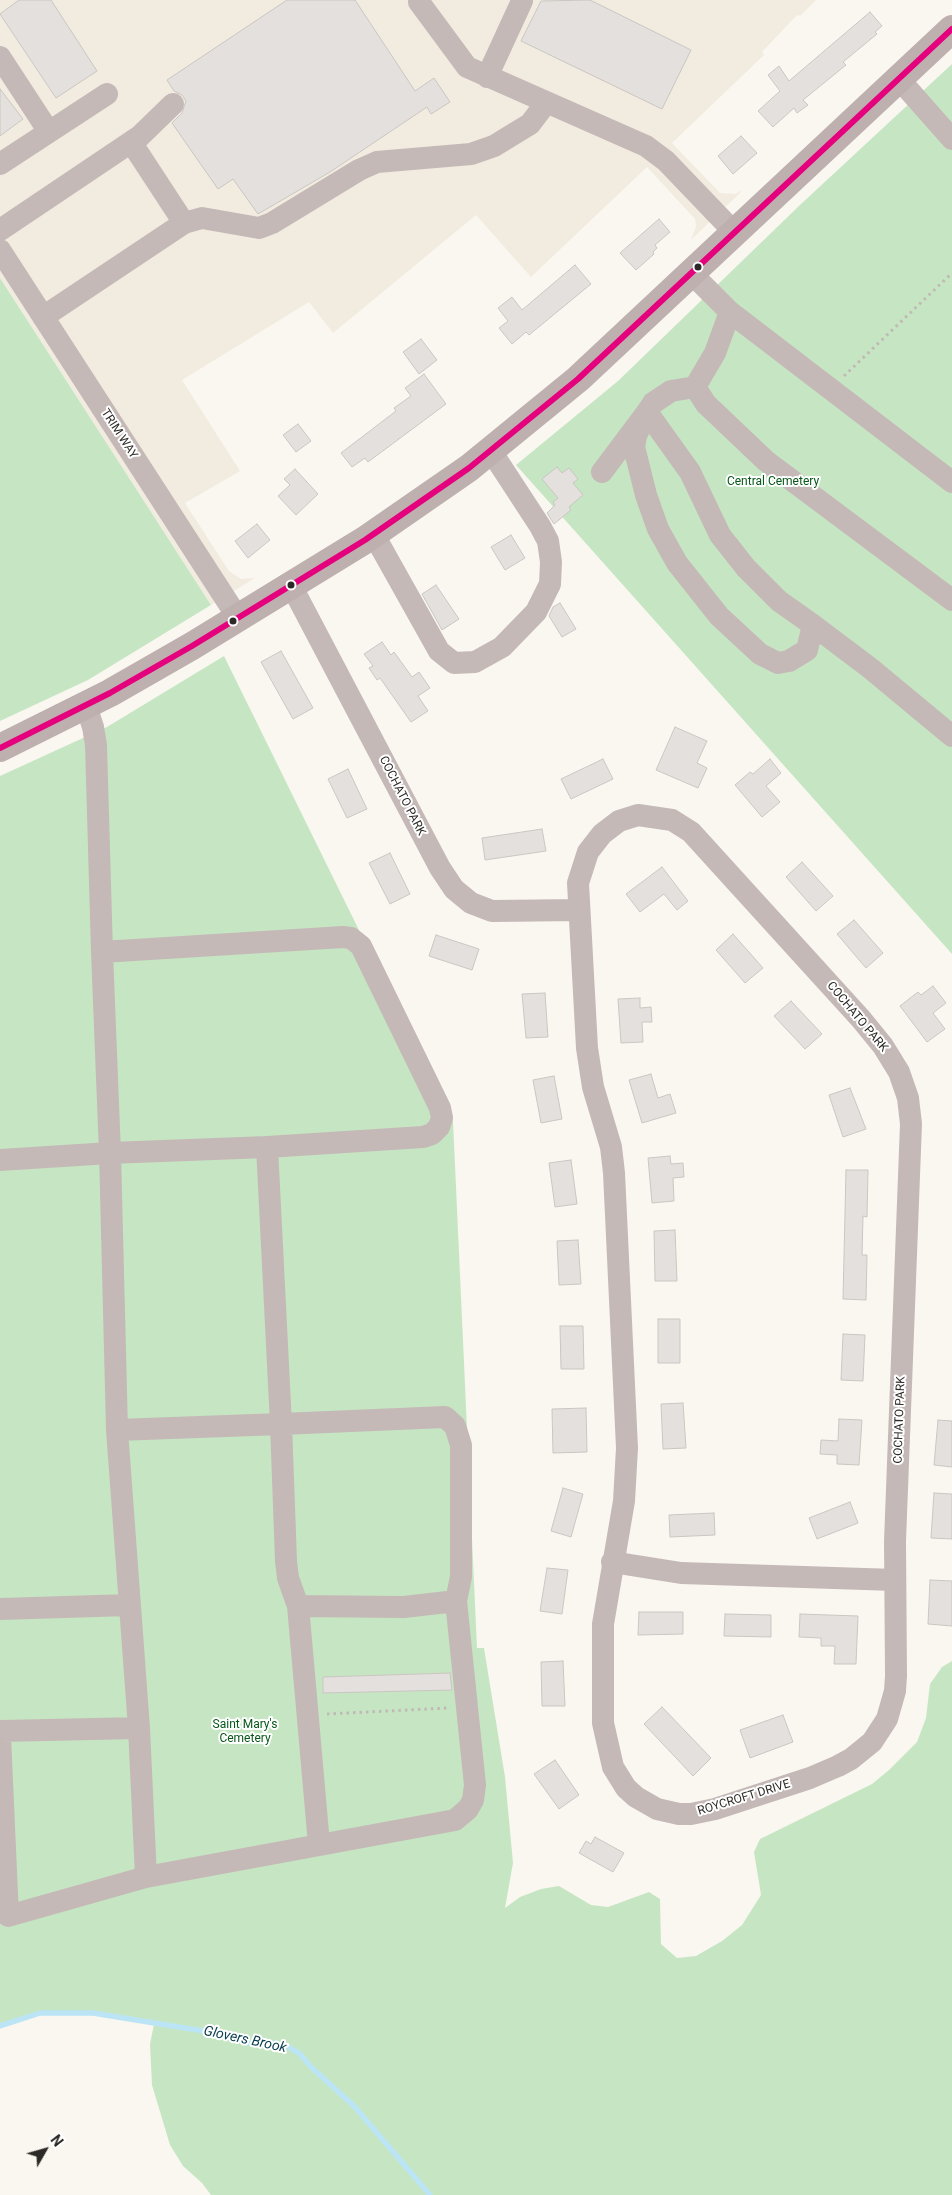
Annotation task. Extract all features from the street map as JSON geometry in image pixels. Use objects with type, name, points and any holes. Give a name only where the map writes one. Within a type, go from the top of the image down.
[{"type":"main road","points":[[0,748],[86,706],[148,672],[238,618],[374,534],[430,497],[491,451],[578,379],[952,29]]},
{"type":"street","points":[[487,77],[522,1]]},
{"type":"street","points":[[419,2],[461,62],[487,77],[636,141],[657,152],[734,232]]},
{"type":"street","points":[[0,58],[49,132]]},
{"type":"street","points":[[899,79],[952,139]]},
{"type":"street","points":[[0,164],[107,94]]},
{"type":"street","points":[[43,317],[184,223],[202,218],[251,228],[265,227],[372,164],[387,160],[471,154],[494,146],[530,124],[546,103]]},
{"type":"street","points":[[0,230],[131,142],[149,128],[173,104]]},
{"type":"street","points":[[131,142],[184,223]]},
{"type":"street","name":"TRIM WAY","points":[[0,250],[238,618]]},
{"type":"street","points":[[691,273],[730,312],[952,482]]},
{"type":"street","points":[[695,387],[715,353],[730,312]]},
{"type":"street","points":[[602,472],[653,403],[671,391],[695,387]]},
{"type":"street","points":[[695,387],[706,404],[766,461],[952,600]]},
{"type":"street","points":[[647,412],[636,436],[634,448],[640,478],[658,529],[677,563],[698,591],[734,631],[760,654],[778,662],[789,661],[806,650],[813,625]]},
{"type":"street","points":[[647,412],[690,472],[720,535],[746,568],[779,602],[870,668],[952,736]]},
{"type":"street","points":[[374,534],[439,651],[454,663],[475,662],[502,647],[536,612],[550,584],[551,562],[548,541],[540,526],[491,451]]},
{"type":"street","name":"COCHATO PARK","points":[[291,585],[440,868],[454,889],[471,903],[492,911],[579,910]]},
{"type":"street","points":[[86,706],[93,727],[96,745],[117,1430],[139,1728],[146,1877]]},
{"type":"street","name":"COCHATO PARK","points":[[602,1644],[604,1605],[624,1501],[627,1448],[612,1153],[593,1087],[587,1048],[579,910],[580,872],[588,852],[602,834],[619,821],[638,815],[672,820],[699,840],[883,1046],[899,1072],[908,1098],[912,1124],[895,1580],[895,1643]]},
{"type":"street","points":[[0,1160],[426,1137],[435,1132],[441,1124],[440,1108],[361,946],[351,938],[102,952]]},
{"type":"street","points":[[267,1147],[286,1561],[288,1578],[298,1606],[319,1844]]},
{"type":"street","points":[[0,1736],[4,1917],[146,1877],[455,1820],[462,1815],[473,1800],[475,1785],[456,1602],[461,1577],[461,1445],[455,1426],[445,1417],[117,1430]]},
{"type":"street","points":[[612,1562],[680,1573],[895,1580]]},
{"type":"street","points":[[298,1606],[404,1607],[456,1602]]},
{"type":"street","points":[[0,1609],[129,1605]]},
{"type":"street","name":"ROYCROFT DRIVE","points":[[602,1644],[603,1723],[613,1767],[619,1779],[636,1797],[657,1809],[679,1814],[715,1809],[810,1778],[851,1759],[864,1750],[880,1732],[892,1704],[896,1676],[895,1643]]},
{"type":"street","points":[[0,1731],[139,1728]]},
{"type":"path","points":[[830,389],[952,273]]},
{"type":"path","points":[[309,1714],[468,1707]]},
{"type":"shaded area","points":[[0,0],[816,0],[800,16],[797,15],[762,52],[764,55],[672,143],[720,193],[735,194],[743,190],[691,240],[696,226],[695,219],[647,167],[531,277],[476,215],[333,333],[309,302],[182,380],[240,471],[185,503],[229,571],[241,579],[255,578],[211,605],[0,278]]},
{"type":"green space","name":"Central Cemetery","points":[[952,64],[952,954],[516,465],[618,381],[801,204]]},
{"type":"green space","points":[[0,278],[211,605],[88,680],[0,721]]},
{"type":"green space","name":"Saint Mary's Cemetery","points":[[224,656],[453,1121],[477,1648],[484,1648],[505,1777],[513,1863],[505,1908],[520,1897],[541,1889],[559,1886],[591,1905],[608,1907],[649,1892],[660,1899],[661,1944],[677,1958],[696,1956],[722,1941],[742,1925],[761,1895],[754,1852],[760,1839],[872,1784],[889,1770],[917,1742],[926,1718],[930,1684],[942,1667],[952,1661],[952,2195],[211,2195],[202,2183],[183,2166],[170,2145],[152,2085],[150,2044],[154,2024],[93,2013],[61,2011],[23,2017],[0,2026],[0,776],[107,727]]},
{"type":"building","points":[[19,0],[51,0],[97,71],[56,98],[0,14]]},
{"type":"building","points":[[287,0],[355,0],[415,91],[434,78],[450,102],[431,114],[427,107],[330,172],[258,214],[233,179],[218,189],[172,123],[182,113],[186,101],[182,95],[174,91],[167,80]]},
{"type":"building","points":[[590,0],[691,50],[662,109],[521,41],[541,1]]},
{"type":"building","points":[[870,12],[882,26],[875,32],[877,34],[843,62],[846,65],[803,100],[808,105],[797,113],[794,108],[773,127],[758,111],[780,91],[768,75],[779,66],[789,81]]},
{"type":"building","points":[[0,89],[23,119],[0,136]]},
{"type":"building","points":[[741,136],[757,153],[733,174],[718,156]]},
{"type":"building","points":[[659,219],[670,232],[655,245],[657,248],[653,252],[654,254],[636,270],[620,253]]},
{"type":"building","points":[[575,265],[591,284],[529,335],[526,332],[512,344],[499,328],[508,321],[498,308],[512,297],[522,310]]},
{"type":"building","points":[[421,339],[437,360],[419,374],[403,352]]},
{"type":"building","points":[[424,374],[446,404],[368,462],[365,458],[352,467],[341,453],[396,411],[394,408],[411,396],[405,388]]},
{"type":"building","points":[[298,424],[311,441],[296,452],[283,435]]},
{"type":"building","points":[[557,467],[562,473],[569,468],[578,479],[573,483],[583,495],[569,507],[571,510],[554,524],[547,513],[555,505],[553,502],[558,498],[542,479]]},
{"type":"building","points":[[295,469],[318,494],[296,515],[278,496],[290,485],[284,479]]},
{"type":"building","points":[[257,524],[270,540],[248,558],[235,541]]},
{"type":"building","points":[[511,535],[525,558],[505,570],[491,547]]},
{"type":"building","points":[[436,585],[459,619],[442,630],[422,594]]},
{"type":"building","points":[[560,603],[576,629],[562,637],[549,616],[553,607]]},
{"type":"building","points":[[382,642],[391,655],[394,652],[412,677],[419,672],[430,688],[418,696],[428,711],[411,722],[380,678],[377,680],[369,668],[373,666],[364,654]]},
{"type":"building","points":[[281,651],[313,708],[293,719],[261,662]]},
{"type":"building","points":[[675,727],[707,741],[697,763],[707,768],[698,788],[656,770]]},
{"type":"building","points":[[603,759],[613,779],[571,799],[561,779]]},
{"type":"building","points":[[770,759],[781,773],[766,786],[780,802],[762,817],[735,785],[750,772],[753,774]]},
{"type":"building","points":[[348,769],[367,809],[347,818],[328,779]]},
{"type":"building","points":[[542,829],[546,851],[485,860],[482,838]]},
{"type":"building","points":[[390,853],[410,894],[390,904],[369,863]]},
{"type":"building","points":[[802,862],[833,896],[816,911],[786,877]]},
{"type":"building","points":[[662,867],[688,901],[677,910],[664,894],[640,912],[626,894]]},
{"type":"building","points":[[854,920],[883,953],[866,968],[837,934]]},
{"type":"building","points":[[733,934],[763,968],[745,983],[716,950]]},
{"type":"building","points":[[436,935],[479,949],[472,970],[429,956]]},
{"type":"building","points":[[933,986],[946,1003],[933,1013],[945,1029],[927,1042],[900,1006],[918,992],[921,995]]},
{"type":"building","points":[[545,993],[548,1037],[526,1038],[522,994]]},
{"type":"building","points":[[640,998],[640,1008],[651,1007],[652,1022],[642,1022],[643,1042],[621,1043],[618,999]]},
{"type":"building","points":[[791,1001],[822,1034],[805,1049],[774,1016]]},
{"type":"building","points":[[651,1074],[658,1098],[670,1094],[676,1113],[642,1123],[629,1080]]},
{"type":"building","points":[[554,1076],[562,1119],[541,1123],[533,1080]]},
{"type":"building","points":[[850,1088],[866,1129],[843,1137],[829,1095]]},
{"type":"building","points":[[670,1156],[671,1164],[683,1163],[684,1177],[673,1178],[674,1201],[652,1203],[648,1158]]},
{"type":"building","points":[[571,1160],[577,1204],[555,1207],[549,1163]]},
{"type":"building","points":[[846,1170],[868,1170],[867,1217],[863,1216],[862,1255],[867,1255],[866,1300],[843,1299]]},
{"type":"building","points":[[675,1230],[677,1281],[655,1281],[654,1231]]},
{"type":"building","points":[[578,1240],[581,1284],[559,1285],[557,1241]]},
{"type":"building","points":[[658,1319],[680,1319],[680,1363],[658,1363]]},
{"type":"building","points":[[560,1326],[583,1326],[584,1369],[561,1369]]},
{"type":"building","points":[[843,1334],[865,1335],[863,1381],[841,1380]]},
{"type":"building","points":[[683,1403],[686,1448],[663,1449],[661,1404]]},
{"type":"building","points":[[586,1408],[587,1452],[553,1453],[552,1409]]},
{"type":"building","points":[[839,1419],[862,1420],[859,1465],[837,1464],[837,1455],[820,1454],[821,1440],[838,1441]]},
{"type":"building","points":[[938,1420],[952,1421],[952,1467],[934,1465]]},
{"type":"building","points":[[563,1488],[583,1494],[571,1537],[551,1531]]},
{"type":"building","points":[[934,1493],[952,1494],[952,1539],[931,1538]]},
{"type":"building","points":[[850,1502],[858,1523],[817,1539],[809,1518]]},
{"type":"building","points":[[714,1513],[715,1535],[670,1537],[669,1515]]},
{"type":"building","points":[[547,1568],[568,1570],[562,1614],[540,1611]]},
{"type":"building","points":[[930,1580],[952,1581],[952,1626],[928,1624]]},
{"type":"building","points":[[639,1612],[683,1612],[683,1634],[638,1635]]},
{"type":"building","points":[[725,1614],[771,1615],[771,1637],[724,1636]]},
{"type":"building","points":[[800,1614],[858,1616],[856,1664],[834,1664],[835,1646],[821,1646],[821,1638],[799,1637]]},
{"type":"building","points":[[563,1661],[565,1706],[542,1706],[541,1662]]},
{"type":"building","points":[[450,1673],[452,1690],[323,1693],[323,1677]]},
{"type":"building","points":[[662,1707],[711,1758],[693,1776],[644,1724]]},
{"type":"building","points":[[783,1715],[793,1742],[750,1758],[740,1730]]},
{"type":"building","points":[[555,1760],[579,1795],[559,1809],[534,1774]]},
{"type":"building","points":[[595,1837],[624,1853],[613,1872],[579,1853],[586,1841],[591,1844]]},
{"type":"waterway","name":"Glovers Brook","points":[[0,2026],[40,2013],[93,2013],[222,2034],[247,2043],[273,2043],[289,2047],[300,2054],[312,2068],[354,2106],[430,2195]]},
{"type":"transit line","points":[[0,748],[110,693],[192,646],[365,540],[469,468],[578,379],[952,29]]}]
